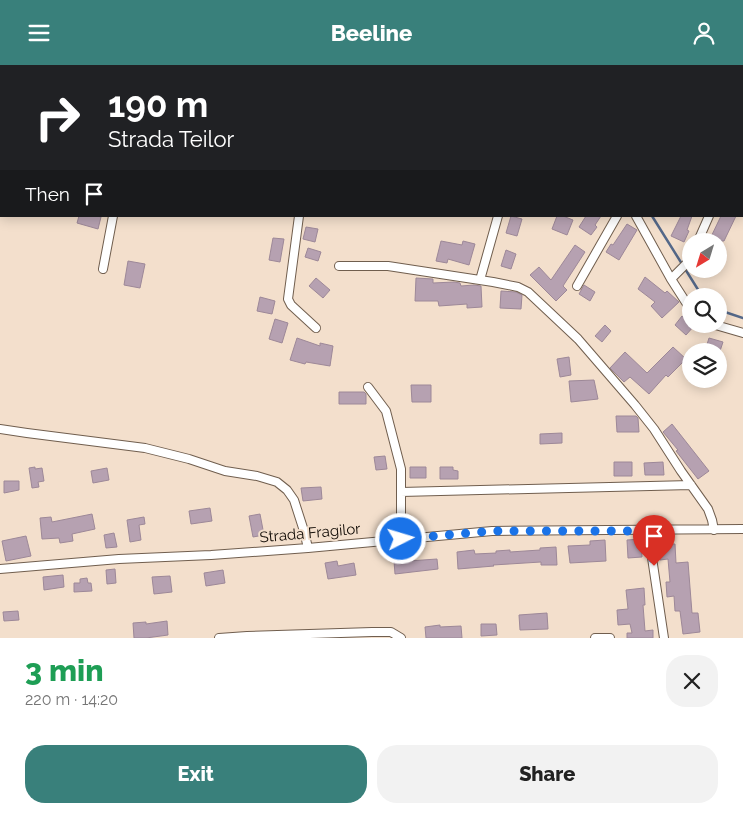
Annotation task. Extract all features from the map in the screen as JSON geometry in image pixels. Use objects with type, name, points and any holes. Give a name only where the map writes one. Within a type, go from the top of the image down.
[{"type":"street","points":[[103,269],[113,217]]},
{"type":"street","points":[[299,217],[288,299],[291,305],[316,328]]},
{"type":"street","points":[[480,280],[498,217]]},
{"type":"street","points":[[577,286],[616,217]]},
{"type":"street","points":[[637,217],[682,297]]},
{"type":"street","points":[[702,233],[709,217]]},
{"type":"street","points":[[339,266],[388,266],[480,280],[524,289],[570,330],[654,429],[708,509],[714,530]]},
{"type":"street","points":[[671,279],[682,268]]},
{"type":"street","points":[[727,328],[743,333]]},
{"type":"street","points":[[368,387],[386,411],[401,469],[401,539]]},
{"type":"street","points":[[0,429],[145,449],[189,459],[225,471],[257,476],[277,482],[287,490],[294,500],[308,548]]},
{"type":"street","points":[[401,492],[690,485]]},
{"type":"street","name":"Strada Fragilor","points":[[0,569],[119,559],[308,548],[492,531],[743,529]]},
{"type":"street","points":[[648,531],[664,638]]},
{"type":"street","points":[[219,638],[391,632],[401,638]]},
{"type":"street","points":[[595,638],[610,638]]},
{"type":"building","points":[[79,217],[101,217],[98,229],[77,223]]},
{"type":"building","points":[[511,217],[522,219],[517,236],[506,233]]},
{"type":"building","points":[[557,217],[566,217],[573,220],[567,235],[552,229]]},
{"type":"building","points":[[585,217],[600,217],[595,225],[597,227],[591,235],[579,227]]},
{"type":"building","points":[[680,217],[692,217],[687,230],[689,231],[688,233],[682,233],[682,241],[671,236]]},
{"type":"building","points":[[721,217],[736,217],[728,233],[713,233]]},
{"type":"building","points":[[627,224],[637,230],[619,260],[606,252]]},
{"type":"building","points":[[306,227],[318,229],[315,242],[303,239]]},
{"type":"building","points":[[273,238],[284,239],[280,262],[269,260]]},
{"type":"building","points":[[441,241],[462,245],[463,241],[475,244],[469,265],[448,259],[447,263],[436,261]]},
{"type":"building","points":[[575,245],[585,252],[563,286],[567,290],[556,301],[530,275],[539,267],[551,280]]},
{"type":"building","points":[[308,248],[321,252],[318,261],[305,257]]},
{"type":"building","points":[[506,250],[516,254],[511,269],[501,266]]},
{"type":"building","points":[[128,261],[145,264],[140,288],[124,285]]},
{"type":"building","points":[[645,277],[665,293],[667,291],[679,302],[662,318],[651,306],[655,302],[638,289]]},
{"type":"building","points":[[316,278],[330,290],[323,298],[309,286]]},
{"type":"building","points":[[416,278],[433,279],[433,283],[454,282],[460,283],[461,286],[481,286],[482,307],[467,308],[467,304],[439,306],[438,301],[415,301]]},
{"type":"building","points":[[584,285],[595,292],[590,301],[579,294]]},
{"type":"building","points":[[501,291],[516,292],[522,295],[521,309],[500,308]]},
{"type":"building","points":[[260,297],[275,301],[272,314],[257,311]]},
{"type":"building","points":[[682,316],[682,331],[675,325]]},
{"type":"building","points":[[275,319],[288,323],[282,343],[269,339]]},
{"type":"building","points":[[605,325],[611,331],[602,342],[595,336]]},
{"type":"building","points":[[297,338],[320,346],[320,343],[333,346],[330,366],[306,362],[305,364],[290,360]]},
{"type":"building","points":[[709,338],[723,342],[723,343],[707,343]]},
{"type":"building","points":[[673,347],[682,355],[682,363],[668,377],[666,375],[649,394],[630,377],[624,382],[610,368],[625,352],[647,373]]},
{"type":"building","points":[[569,357],[571,375],[560,377],[557,359]]},
{"type":"building","points":[[594,380],[598,399],[571,402],[569,381]]},
{"type":"building","points":[[411,385],[431,385],[431,402],[412,402]]},
{"type":"building","points":[[339,392],[364,392],[366,394],[366,404],[339,404]]},
{"type":"building","points":[[616,416],[636,416],[638,418],[639,432],[617,432]]},
{"type":"building","points":[[672,424],[709,471],[698,479],[663,432]]},
{"type":"building","points":[[562,433],[562,443],[540,444],[540,434]]},
{"type":"building","points":[[385,456],[387,469],[376,470],[374,457]]},
{"type":"building","points":[[614,462],[632,462],[632,476],[614,476]]},
{"type":"building","points":[[663,462],[664,475],[645,475],[644,463]]},
{"type":"building","points":[[35,467],[35,469],[42,468],[44,481],[38,482],[39,487],[32,488],[29,468]]},
{"type":"building","points":[[410,467],[426,467],[426,478],[410,478]]},
{"type":"building","points":[[440,467],[453,467],[453,470],[458,471],[458,479],[440,479]]},
{"type":"building","points":[[107,468],[109,480],[93,483],[91,471]]},
{"type":"building","points":[[4,481],[19,481],[19,490],[4,493]]},
{"type":"building","points":[[321,487],[322,499],[303,501],[301,488]]},
{"type":"building","points":[[210,508],[212,521],[191,524],[189,511]]},
{"type":"building","points":[[92,514],[95,529],[72,534],[73,541],[60,543],[59,538],[42,539],[40,518],[51,517],[52,522]]},
{"type":"building","points":[[260,514],[264,535],[253,537],[249,516]]},
{"type":"building","points":[[144,517],[145,524],[139,525],[141,540],[130,542],[127,520]]},
{"type":"building","points":[[114,533],[117,547],[106,548],[104,535]]},
{"type":"building","points":[[26,536],[31,556],[6,561],[2,541]]},
{"type":"building","points":[[641,539],[642,557],[628,558],[627,540]]},
{"type":"building","points":[[605,540],[606,561],[570,563],[568,546],[590,545],[590,541]]},
{"type":"building","points":[[675,544],[676,563],[688,562],[692,613],[698,613],[700,632],[683,634],[680,611],[675,611],[674,596],[667,597],[666,582],[670,582],[668,559],[660,560],[658,545]]},
{"type":"building","points":[[556,547],[557,565],[541,565],[541,562],[458,569],[457,552],[474,550],[475,554],[496,553],[496,551],[540,550],[540,548]]},
{"type":"building","points":[[437,559],[438,569],[395,574],[394,561]]},
{"type":"building","points":[[337,561],[338,566],[354,563],[356,575],[328,579],[325,563]]},
{"type":"building","points":[[115,569],[116,583],[107,584],[106,570]]},
{"type":"building","points":[[223,570],[225,583],[206,586],[204,573]]},
{"type":"building","points":[[63,575],[64,587],[44,590],[43,577]]},
{"type":"building","points":[[170,576],[172,592],[154,594],[152,577]]},
{"type":"building","points":[[87,578],[88,583],[91,583],[92,591],[74,592],[74,583],[80,583],[80,579]]},
{"type":"building","points":[[644,588],[645,631],[653,630],[653,638],[627,638],[627,633],[632,633],[630,624],[618,625],[617,610],[628,609],[626,590]]},
{"type":"building","points":[[18,611],[19,620],[4,621],[3,612]]},
{"type":"building","points":[[547,613],[548,629],[520,630],[519,615]]},
{"type":"building","points":[[167,621],[168,635],[134,638],[133,623],[146,622],[146,624]]},
{"type":"building","points":[[481,624],[496,624],[497,635],[481,636]]},
{"type":"building","points":[[440,625],[440,627],[461,626],[462,638],[426,638],[425,627]]},
{"type":"waterway","points":[[653,217],[697,288]]},
{"type":"waterway","points":[[727,313],[743,318]]},
{"type":"route","points":[[401,539],[492,531],[648,531],[654,566]]}]
